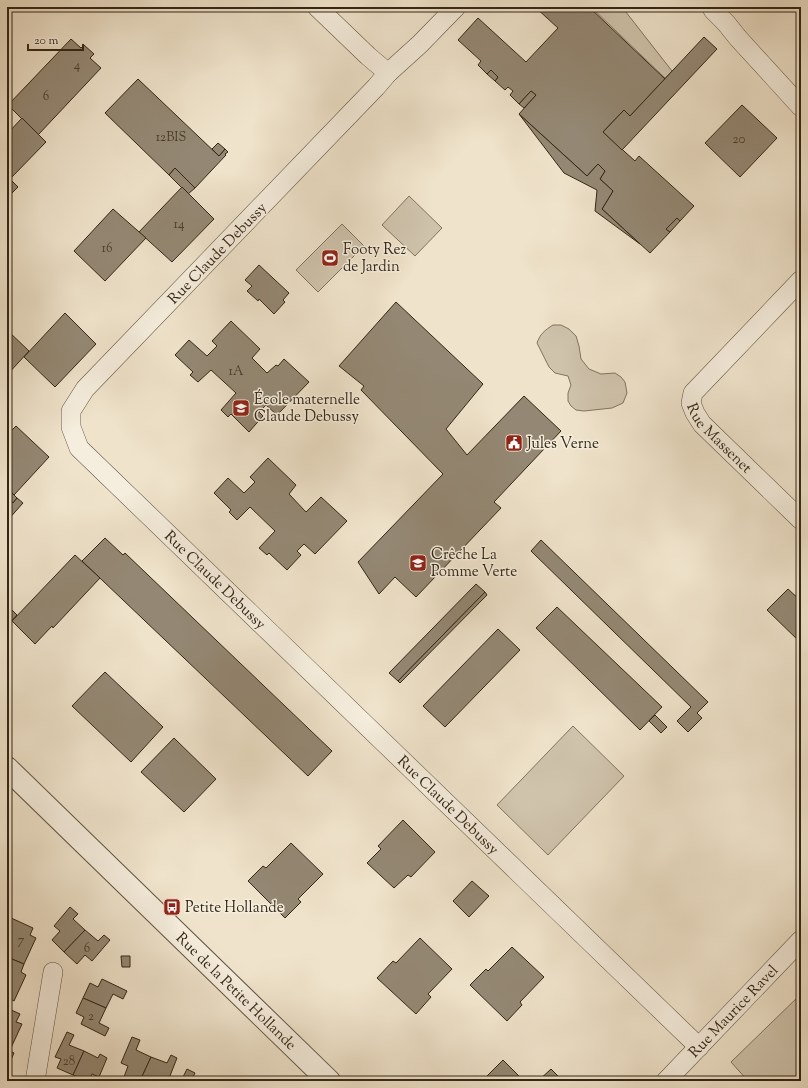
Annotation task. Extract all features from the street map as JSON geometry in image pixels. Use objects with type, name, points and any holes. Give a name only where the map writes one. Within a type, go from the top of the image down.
[{"type":"street","points":[[317,7],[388,73]]},
{"type":"street","name":"Rue Claude Debussy","points":[[456,7],[420,44],[388,73],[85,389],[71,411],[71,427],[80,448],[699,1047]]},
{"type":"street","points":[[710,8],[799,100]]},
{"type":"street","name":"Rue Massenet","points":[[801,280],[693,393],[691,403],[702,424],[801,520]]},
{"type":"street","name":"Rue de la Petite Hollande","points":[[7,768],[329,1081]]},
{"type":"street","name":"Rue Maurice Ravel","points":[[666,1081],[801,940]]},
{"type":"street","points":[[35,1081],[53,972]]},
{"type":"shaded area","points":[[591,7],[622,7],[672,71],[665,78]]},
{"type":"shaded area","points":[[409,196],[442,228],[415,256],[382,225]]},
{"type":"shaded area","name":"Footy Rez de Jardin","points":[[342,224],[364,246],[318,292],[296,270]]},
{"type":"shaded area","points":[[553,325],[561,325],[569,329],[576,336],[581,359],[589,369],[601,374],[615,373],[621,377],[625,382],[627,393],[623,403],[612,408],[584,411],[576,410],[571,406],[568,401],[568,393],[571,385],[568,376],[555,373],[549,367],[537,343],[543,332]]},
{"type":"shaded area","points":[[573,726],[624,776],[548,855],[497,805]]},
{"type":"shaded area","points":[[801,994],[801,1081],[748,1081],[731,1062]]},
{"type":"building","points":[[535,7],[589,7],[665,79],[630,116],[624,110],[603,132],[635,161],[639,156],[694,206],[680,221],[677,218],[666,229],[670,232],[650,253],[602,209],[613,191],[600,179],[605,171],[598,164],[587,176],[519,114],[536,95],[531,91],[519,104],[510,95],[513,91],[508,87],[505,90],[495,81],[498,77],[491,70],[487,74],[478,65],[481,61],[458,40],[478,18],[526,62],[558,28]]},
{"type":"building","points":[[704,37],[717,49],[622,150],[603,132],[624,110],[630,116]]},
{"type":"building","points":[[71,39],[81,48],[84,45],[94,54],[90,58],[101,68],[38,135],[8,105]]},
{"type":"building","points":[[491,70],[498,77],[495,81],[487,74]]},
{"type":"building","points":[[138,79],[219,156],[225,149],[228,152],[195,188],[175,168],[169,175],[105,113]]},
{"type":"building","points":[[531,91],[536,95],[524,108],[519,104]]},
{"type":"building","points":[[742,105],[777,138],[740,177],[705,143]]},
{"type":"building","points":[[519,114],[587,176],[598,164],[605,171],[600,179],[613,191],[602,209],[640,244],[595,211],[597,190],[564,173]]},
{"type":"building","points":[[22,118],[46,142],[10,179],[18,187],[7,198],[7,134]]},
{"type":"building","points":[[218,143],[225,149],[219,156],[212,149]]},
{"type":"building","points":[[175,168],[195,188],[188,194],[169,175]]},
{"type":"building","points":[[182,187],[214,219],[172,262],[139,232]]},
{"type":"building","points":[[113,209],[146,238],[105,281],[74,251]]},
{"type":"building","points":[[677,218],[680,221],[670,232],[666,229]]},
{"type":"building","points":[[259,265],[289,293],[283,300],[285,302],[274,314],[259,299],[258,301],[247,291],[252,286],[245,280]]},
{"type":"building","name":"Jules Verne","points":[[396,302],[483,384],[446,429],[467,455],[524,396],[561,431],[494,502],[501,508],[416,597],[395,577],[379,594],[358,562],[443,474],[361,390],[364,386],[339,366]]},
{"type":"building","points":[[65,313],[96,344],[55,387],[24,357]]},
{"type":"building","points":[[231,321],[260,349],[252,358],[267,373],[276,365],[278,366],[284,359],[309,382],[277,415],[266,405],[259,412],[263,416],[249,432],[231,414],[228,417],[221,410],[236,393],[211,370],[198,382],[190,375],[193,372],[175,355],[189,340],[207,356],[217,346],[212,341]]},
{"type":"building","points":[[7,330],[29,351],[7,375]]},
{"type":"building","points":[[16,426],[49,457],[14,495],[11,492],[7,496],[7,435]]},
{"type":"building","points":[[268,458],[296,485],[289,494],[306,512],[321,497],[347,521],[315,554],[304,544],[297,551],[301,555],[287,570],[269,553],[267,555],[259,548],[275,531],[250,507],[237,520],[229,512],[231,510],[214,493],[228,478],[244,493],[255,482],[250,477]]},
{"type":"building","points":[[11,492],[17,498],[13,503],[11,501],[7,505],[7,496]]},
{"type":"building","points":[[17,498],[23,503],[7,521],[7,505],[11,501],[13,503]]},
{"type":"building","points":[[105,538],[123,555],[125,553],[332,751],[308,776],[82,561]]},
{"type":"building","points":[[541,540],[708,702],[697,713],[702,718],[688,732],[677,721],[691,707],[531,551]]},
{"type":"building","points":[[75,555],[100,578],[53,628],[52,626],[35,644],[12,621]]},
{"type":"building","points":[[476,584],[485,592],[398,681],[389,673]]},
{"type":"building","points":[[788,589],[801,601],[801,643],[767,610]]},
{"type":"building","points":[[485,592],[487,595],[400,683],[398,681]]},
{"type":"building","points":[[7,605],[17,615],[7,626]]},
{"type":"building","points":[[557,607],[662,707],[640,730],[536,628]]},
{"type":"building","points":[[498,629],[520,650],[445,727],[423,706]]},
{"type":"building","points":[[105,672],[163,727],[131,762],[72,706]]},
{"type":"building","points":[[655,715],[667,727],[661,733],[649,721]]},
{"type":"building","points":[[174,738],[216,779],[184,812],[141,772]]},
{"type":"building","points":[[403,820],[435,852],[411,877],[408,875],[394,888],[367,863],[381,849],[378,846]]},
{"type":"building","points":[[291,843],[323,874],[298,899],[301,902],[285,918],[248,881],[263,866],[266,868]]},
{"type":"building","points":[[472,881],[489,896],[469,917],[453,901]]},
{"type":"building","points":[[70,907],[78,914],[73,919],[85,930],[64,952],[52,940],[60,931],[54,926]]},
{"type":"building","points":[[9,917],[33,928],[30,935],[36,938],[24,964],[7,957],[7,941],[12,931],[7,929],[7,921]]},
{"type":"building","points":[[85,930],[98,941],[104,935],[110,940],[92,961],[85,955],[77,964],[64,952]]},
{"type":"building","points":[[420,938],[452,969],[428,994],[431,997],[416,1014],[377,978],[393,961],[396,963]]},
{"type":"building","points":[[512,947],[544,977],[520,1002],[522,1005],[507,1021],[470,985],[486,969],[488,971]]},
{"type":"building","points":[[121,956],[130,956],[130,967],[122,967]]},
{"type":"building","points":[[7,957],[24,964],[21,972],[26,975],[14,1001],[7,997]]},
{"type":"building","points":[[102,979],[127,991],[123,999],[113,994],[106,1008],[83,998],[90,983],[98,987]]},
{"type":"building","points":[[83,998],[106,1008],[99,1023],[109,1028],[105,1036],[81,1024],[84,1017],[76,1013]]},
{"type":"building","points":[[7,1008],[20,1014],[16,1022],[22,1024],[10,1050],[7,1049]]},
{"type":"building","points":[[67,1032],[74,1035],[69,1045],[84,1051],[73,1075],[57,1068],[61,1059],[55,1057]]},
{"type":"building","points":[[132,1037],[140,1040],[136,1050],[151,1057],[140,1081],[135,1081],[124,1077],[128,1066],[121,1063]]},
{"type":"building","points":[[7,1049],[14,1053],[7,1069]]},
{"type":"building","points":[[84,1051],[98,1058],[100,1054],[107,1058],[99,1077],[92,1074],[89,1081],[73,1075]]},
{"type":"building","points":[[171,1055],[177,1058],[168,1081],[140,1081],[151,1057],[167,1063]]},
{"type":"building","points":[[503,1060],[524,1081],[482,1081]]},
{"type":"building","points":[[187,1069],[195,1073],[191,1081],[181,1081]]},
{"type":"building","points":[[551,1069],[563,1081],[538,1081]]},
{"type":"place","name":"Footy Rez de Jardin","points":[[330,258]]},
{"type":"place","name":"École maternelle Claude Debussy","points":[[241,408]]},
{"type":"place","name":"Jules Verne","points":[[514,443]]},
{"type":"place","name":"Crêche La Pomme Verte","points":[[418,563]]},
{"type":"place","name":"Petite Hollande","points":[[172,907]]}]
